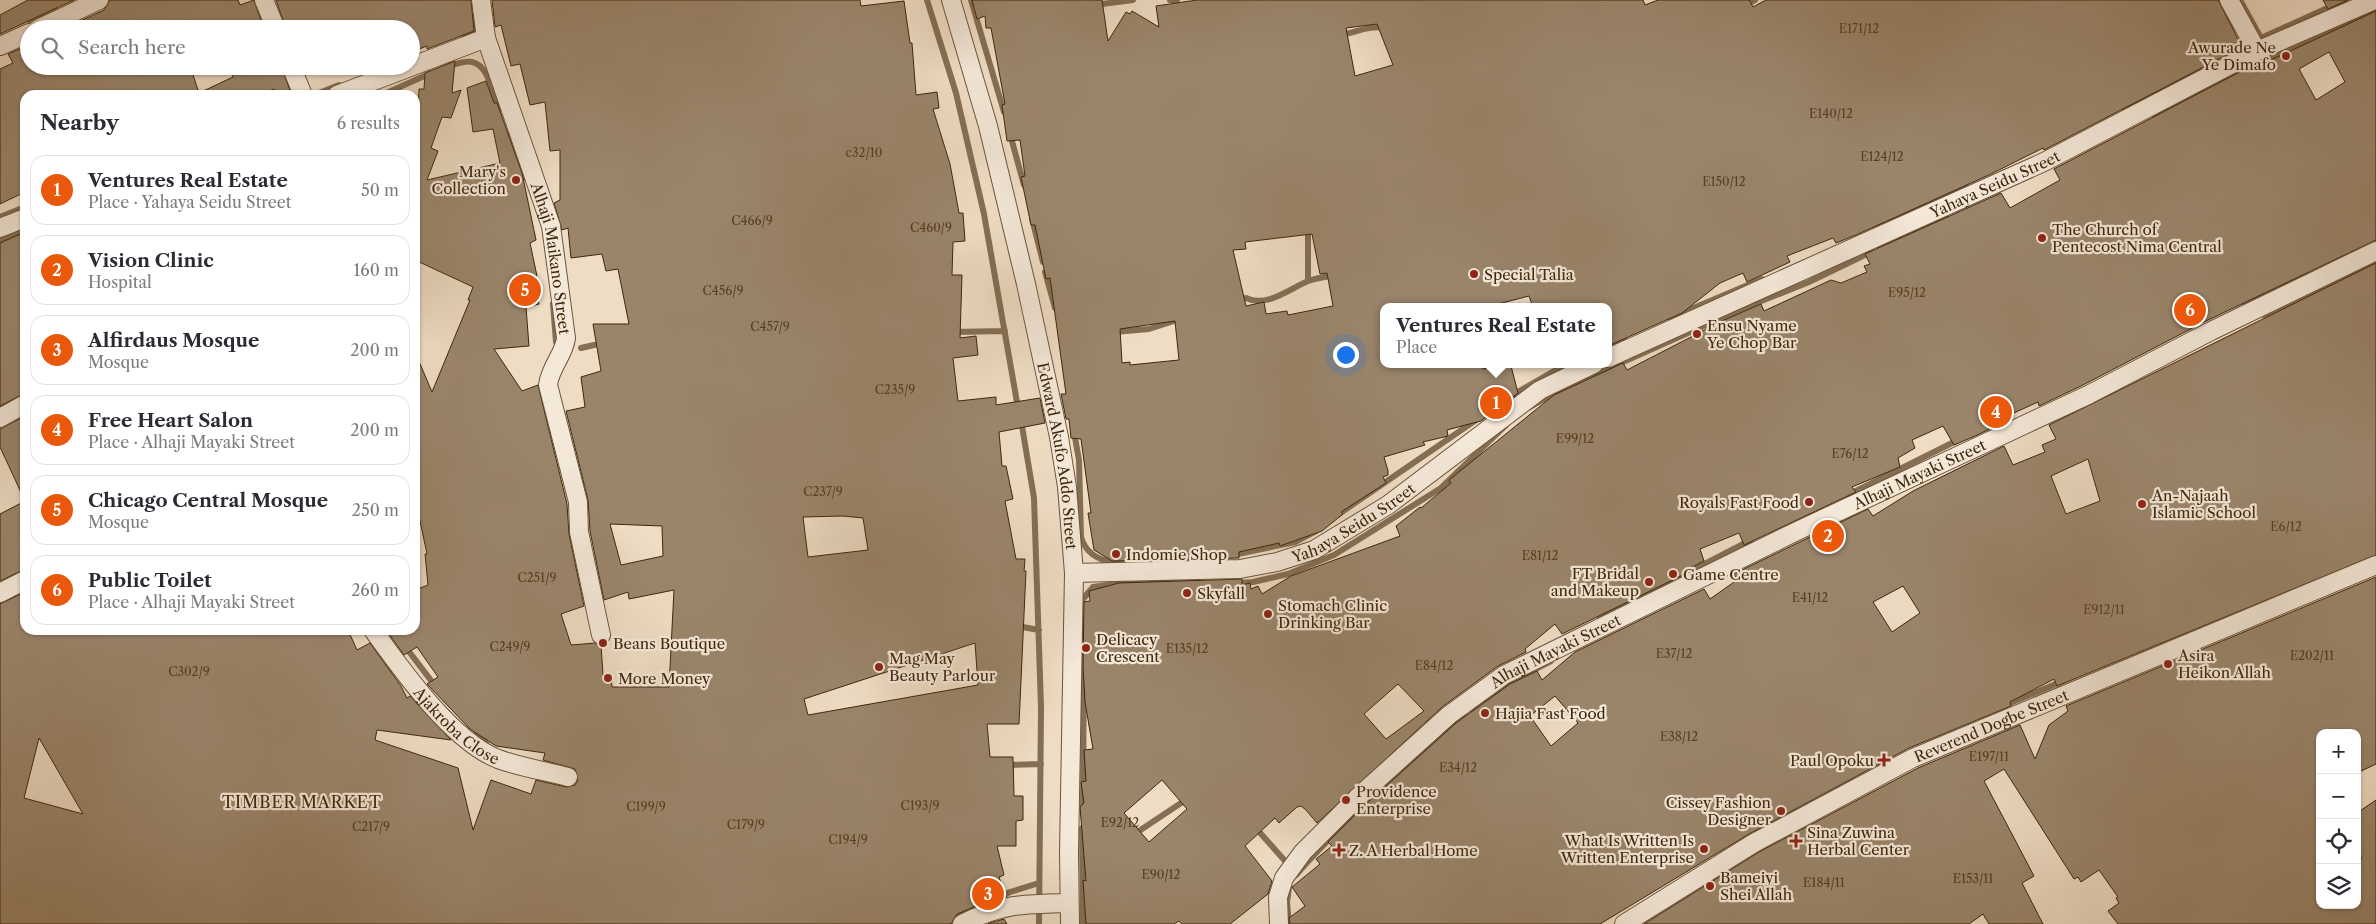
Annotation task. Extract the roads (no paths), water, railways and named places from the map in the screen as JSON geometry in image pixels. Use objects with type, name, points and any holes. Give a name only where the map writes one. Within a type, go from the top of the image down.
[{"type":"street","points":[[57,20],[99,0]]},
{"type":"street","points":[[264,0],[272,20]]},
{"type":"street","name":"Alhaji Maikano Street","points":[[481,0],[486,38],[551,226],[566,338],[565,346],[549,373],[548,385],[578,502],[580,532],[601,635]]},
{"type":"street","name":"Edward Akufo Addo Street","points":[[950,0],[988,126],[1026,284],[1059,437],[1067,487],[1074,573],[1070,924]]},
{"type":"street","points":[[2229,0],[2257,52]]},
{"type":"street","name":"Yahaya Seidu Street","points":[[1612,356],[2044,162],[2257,52],[2376,0]]},
{"type":"street","points":[[0,46],[20,37]]},
{"type":"street","points":[[420,63],[486,38]]},
{"type":"street","points":[[295,75],[301,90]]},
{"type":"street","points":[[350,90],[389,75]]},
{"type":"street","points":[[0,228],[20,220]]},
{"type":"street","name":"Alhaji Mayaki Street","points":[[1279,924],[1278,897],[1284,878],[1303,852],[1357,798],[1449,715],[1504,675],[1796,532],[2088,395],[2220,327],[2376,251]]},
{"type":"street","name":"Yahaya Seidu Street","points":[[1074,573],[1240,569],[1277,562],[1314,550],[1388,505],[1540,390],[1586,368]]},
{"type":"street","points":[[0,418],[20,407]]},
{"type":"street","name":"Reverend Dogbe Street","points":[[1624,924],[1754,843],[1913,758],[2376,565]]},
{"type":"street","points":[[0,593],[20,583]]},
{"type":"street","name":"Ajakroba Close","points":[[377,635],[409,679],[469,741],[497,758],[568,776]]},
{"type":"street","points":[[962,924],[986,911],[1023,903],[1069,903]]},
{"type":"waterway","points":[[29,20],[55,10],[51,0]]},
{"type":"waterway","points":[[927,0],[956,93],[984,214],[1018,408]]},
{"type":"waterway","points":[[971,0],[1004,112]]},
{"type":"waterway","points":[[1094,5],[1133,0]]},
{"type":"waterway","points":[[1170,0],[1177,0]]},
{"type":"waterway","points":[[1743,7],[1755,0]]},
{"type":"waterway","points":[[2240,0],[2261,38],[2345,0]]},
{"type":"waterway","points":[[2154,114],[2242,71],[2376,11]]},
{"type":"waterway","points":[[464,38],[475,30],[475,16]]},
{"type":"waterway","points":[[1339,35],[1367,28],[1385,28]]},
{"type":"waterway","points":[[448,66],[466,62],[478,64],[487,75],[499,110]]},
{"type":"waterway","points":[[2124,108],[2202,70]]},
{"type":"waterway","points":[[393,90],[431,73]]},
{"type":"waterway","points":[[326,90],[339,85]]},
{"type":"waterway","points":[[508,134],[525,178]]},
{"type":"waterway","points":[[1010,134],[1024,185]]},
{"type":"waterway","points":[[1878,227],[1966,185]]},
{"type":"waterway","points":[[0,217],[20,209]]},
{"type":"waterway","points":[[1880,247],[1945,216]]},
{"type":"waterway","points":[[1032,219],[1043,262]]},
{"type":"waterway","points":[[1308,227],[1308,280]]},
{"type":"waterway","points":[[0,241],[20,233]]},
{"type":"waterway","points":[[1612,367],[1744,308],[1809,282],[1871,252]]},
{"type":"waterway","points":[[2264,315],[2376,262]]},
{"type":"waterway","points":[[1045,272],[1055,308]]},
{"type":"waterway","points":[[2244,303],[2307,273]]},
{"type":"waterway","points":[[1238,301],[1246,298],[1262,301],[1270,299],[1308,281],[1334,275]]},
{"type":"waterway","points":[[1670,318],[1762,279]]},
{"type":"waterway","points":[[553,304],[556,342]]},
{"type":"waterway","points":[[1114,332],[1149,329],[1174,321]]},
{"type":"waterway","points":[[953,332],[1005,331]]},
{"type":"waterway","points":[[1612,344],[1624,339]]},
{"type":"waterway","points":[[581,348],[603,343]]},
{"type":"waterway","points":[[1511,396],[1559,368]]},
{"type":"waterway","points":[[1530,407],[1558,391],[1610,368]]},
{"type":"waterway","points":[[0,406],[20,396]]},
{"type":"waterway","points":[[1021,420],[1034,498],[1041,707],[1039,924]]},
{"type":"waterway","points":[[1336,516],[1476,420]]},
{"type":"waterway","points":[[1236,583],[1253,582],[1288,574],[1334,555],[1441,488],[1506,425]]},
{"type":"waterway","points":[[1074,432],[1079,460],[1081,537],[1087,549],[1096,557],[1121,563],[1175,559]]},
{"type":"waterway","points":[[1848,495],[1960,439]]},
{"type":"waterway","points":[[1233,555],[1295,542],[1316,531]]},
{"type":"waterway","points":[[1600,618],[1751,540]]},
{"type":"waterway","points":[[1084,638],[1083,599],[1093,587],[1143,581],[1193,582]]},
{"type":"waterway","points":[[1017,626],[1039,630]]},
{"type":"waterway","points":[[404,645],[436,687]]},
{"type":"waterway","points":[[1083,813],[1084,648]]},
{"type":"waterway","points":[[1472,709],[1511,682],[1551,661]]},
{"type":"waterway","points":[[2003,706],[2063,681]]},
{"type":"waterway","points":[[1296,875],[1356,812],[1464,714]]},
{"type":"waterway","points":[[475,729],[490,749]]},
{"type":"waterway","points":[[1007,765],[1041,764]]},
{"type":"waterway","points":[[1133,835],[1187,799]]},
{"type":"waterway","points":[[1254,826],[1286,862]]},
{"type":"waterway","points":[[1082,828],[1083,924]]},
{"type":"waterway","points":[[943,924],[1010,892],[1039,883]]},
{"type":"waterway","points":[[1289,888],[1287,902],[1289,924]]},
{"type":"place","name":"Awurade Ne Ye Dimafo","points":[[2286,56]]},
{"type":"place","name":"Mary's Collection","points":[[516,180]]},
{"type":"place","name":"The Church of Pentecost Nima Central","points":[[2042,238]]},
{"type":"place","name":"Special Talia","points":[[1474,274]]},
{"type":"place","name":"Chicago Central Mosque","points":[[525,290]]},
{"type":"place","name":"Public Toilet","points":[[2190,310]]},
{"type":"place","name":"Ensu Nyame Ye Chop Bar","points":[[1697,334]]},
{"type":"place","name":"Ventures Real Estate","points":[[1496,403]]},
{"type":"place","name":"Free Heart Salon","points":[[1996,412]]},
{"type":"place","name":"Royals Fast Food","points":[[1809,502]]},
{"type":"place","name":"An-Najaah Islamic School","points":[[2142,504]]},
{"type":"place","name":"Vision Clinic","points":[[1828,536]]},
{"type":"place","name":"Indomie Shop","points":[[1116,554]]},
{"type":"place","name":"Game Centre","points":[[1673,574]]},
{"type":"place","name":"FT Bridal and Makeup","points":[[1649,582]]},
{"type":"place","name":"Skyfall","points":[[1187,593]]},
{"type":"place","name":"Stomach Clinic Drinking Bar","points":[[1268,614]]},
{"type":"place","name":"Beans Boutique","points":[[603,643]]},
{"type":"place","name":"Delicacy Crescent","points":[[1086,648]]},
{"type":"place","name":"Asira Heikon Allah","points":[[2168,664]]},
{"type":"place","name":"Mag May Beauty Parlour","points":[[879,667]]},
{"type":"place","name":"More Money","points":[[608,678]]},
{"type":"place","name":"Hajia Fast Food","points":[[1485,713]]},
{"type":"place","name":"Paul Opoku","points":[[1884,760]]},
{"type":"place","name":"Providence Enterprise","points":[[1346,800]]},
{"type":"place","name":"Cissey Fashion Designer","points":[[1781,811]]},
{"type":"place","name":"Sina Zuwina Herbal Center","points":[[1796,841]]},
{"type":"place","name":"What Is Written Is Written Enterprise","points":[[1704,849]]},
{"type":"place","name":"Z. A Herbal Home","points":[[1339,850]]},
{"type":"place","name":"Bameiyi Shei Allah","points":[[1710,886]]},
{"type":"place","name":"Alfirdaus Mosque","points":[[988,894]]},
{"type":"district","name":"TIMBER MARKET","points":[[302,802]]}]
